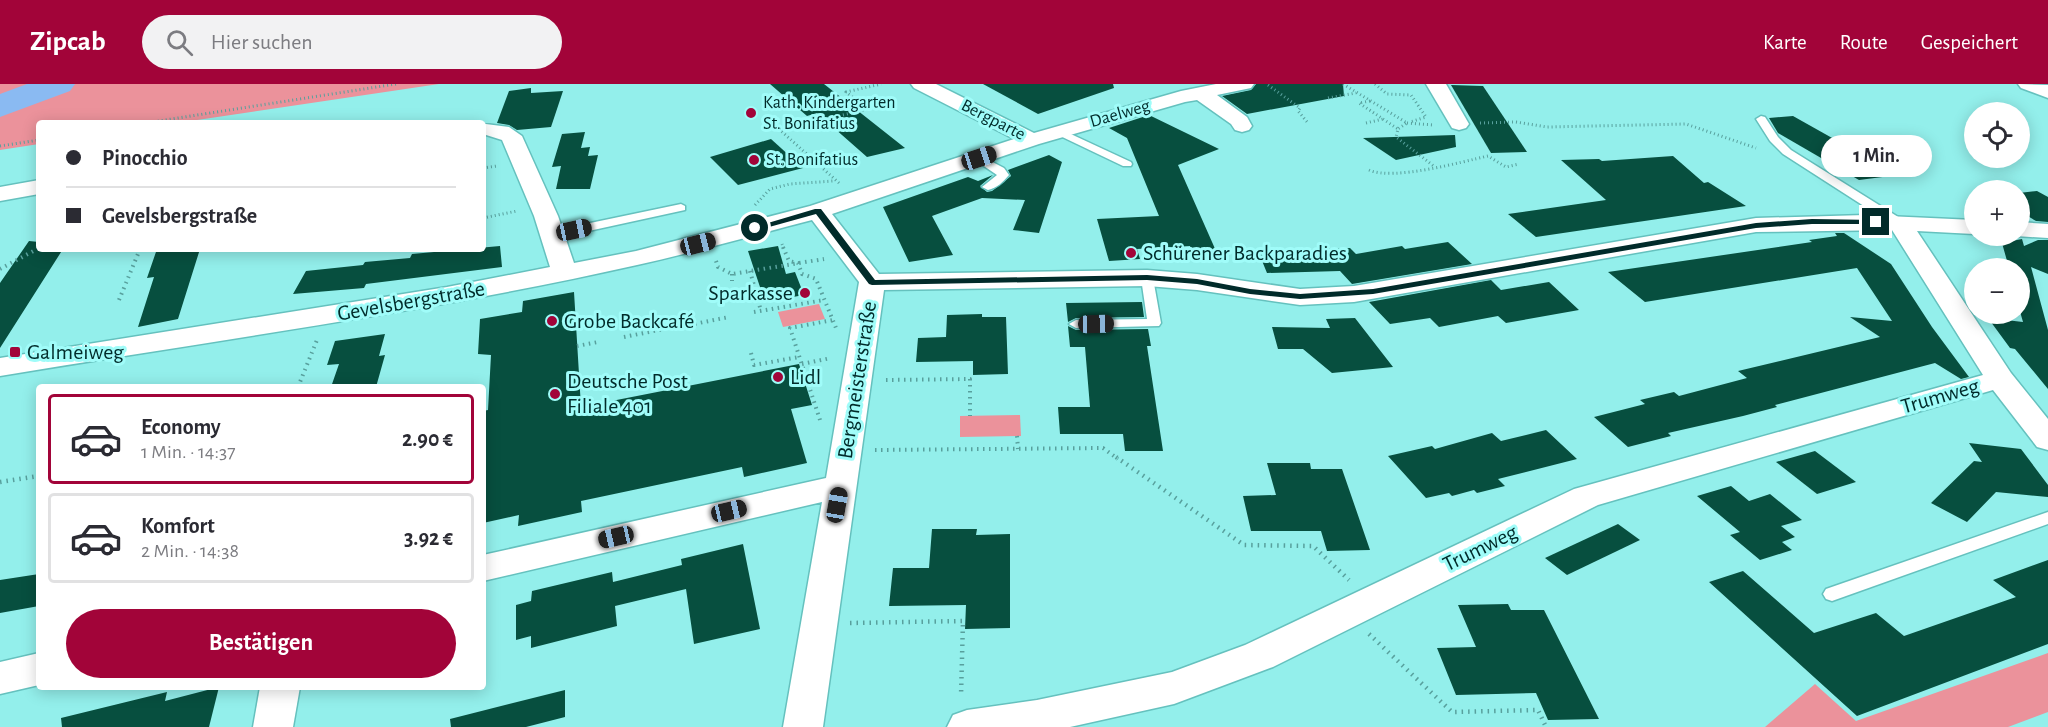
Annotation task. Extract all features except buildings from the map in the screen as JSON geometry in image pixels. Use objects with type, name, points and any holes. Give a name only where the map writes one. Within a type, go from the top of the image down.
[{"type":"street","name":"Bergparte","points":[[921,84],[1032,140]]},
{"type":"street","name":"Daelweg","points":[[1156,84],[1181,97]]},
{"type":"street","name":"Daelweg","points":[[1060,132],[1181,97],[1244,84]]},
{"type":"street","points":[[1436,84],[1459,124]]},
{"type":"street","points":[[2028,84],[2048,92]]},
{"type":"street","points":[[1202,93],[1240,121],[1242,126]]},
{"type":"street","points":[[486,128],[502,131],[511,136],[542,206],[565,273]]},
{"type":"street","name":"Gevelsbergstraße","points":[[0,367],[447,295],[678,249],[818,211],[1060,132]]},
{"type":"street","points":[[0,194],[36,188]]},
{"type":"street","points":[[818,211],[872,282],[1147,278],[1197,282],[1300,297],[1354,294],[1756,225],[1812,222],[1964,226]]},
{"type":"street","points":[[1899,223],[2000,379],[2048,440]]},
{"type":"street","points":[[2030,230],[2048,231]]},
{"type":"street","name":"Bergmeisterstraße","points":[[803,727],[841,486],[836,440],[858,380],[872,282]]},
{"type":"street","name":"Trumweg","points":[[964,715],[1037,717],[1174,688],[1259,656],[1586,497],[2000,379]]},
{"type":"street","points":[[486,567],[841,486]]},
{"type":"street","points":[[0,678],[36,670]]},
{"type":"street","points":[[273,727],[279,690]]},
{"type":"lane","points":[[1761,119],[1774,140],[1786,152],[1899,223]]},
{"type":"lane","points":[[1060,132],[1126,164]]},
{"type":"lane","points":[[979,158],[1000,170],[1003,176],[988,187]]},
{"type":"lane","points":[[552,235],[681,208]]},
{"type":"lane","points":[[1076,324],[1154,323],[1147,278]]},
{"type":"lane","points":[[1832,594],[2048,518]]},
{"type":"path","points":[[165,120],[396,84]]},
{"type":"path","points":[[866,108],[846,92],[880,84]]},
{"type":"path","points":[[1267,84],[1300,108],[1298,111],[1308,123]]},
{"type":"path","points":[[1343,84],[1407,123],[1427,123]]},
{"type":"path","points":[[1375,84],[1388,94],[1411,95],[1426,117],[1407,123],[1398,129],[1396,137],[1436,168]]},
{"type":"path","points":[[1328,98],[1356,92]]},
{"type":"path","points":[[1370,101],[1359,103],[1398,129]]},
{"type":"path","points":[[858,198],[780,130],[889,104]]},
{"type":"path","points":[[1366,123],[1384,119]]},
{"type":"path","points":[[1459,124],[1516,122],[1547,127],[1686,124],[1760,149]]},
{"type":"path","points":[[0,146],[36,140]]},
{"type":"path","points":[[1370,170],[1378,174],[1436,168],[1488,156],[1506,167],[1519,164]]},
{"type":"path","points":[[752,208],[770,189],[790,184],[824,182]]},
{"type":"path","points":[[486,217],[542,206]]},
{"type":"path","points":[[781,241],[789,261],[798,263]]},
{"type":"path","points":[[0,269],[36,250]]},
{"type":"path","points":[[120,300],[139,252]]},
{"type":"path","points":[[715,254],[718,267],[732,274],[818,260]]},
{"type":"path","points":[[798,263],[802,274],[816,279],[839,335],[864,342]]},
{"type":"path","points":[[750,271],[761,311]]},
{"type":"path","points":[[732,274],[732,281]]},
{"type":"path","points":[[754,312],[825,300]]},
{"type":"path","points":[[689,325],[729,317]]},
{"type":"path","points":[[833,320],[790,328],[799,357],[836,440],[1018,449],[1103,448],[1244,545],[1313,546],[1359,608],[1452,712],[1538,710],[1546,727]]},
{"type":"path","points":[[624,337],[664,329]]},
{"type":"path","points":[[578,346],[598,342]]},
{"type":"path","points":[[299,384],[315,345]]},
{"type":"path","points":[[751,353],[754,365],[799,357]]},
{"type":"path","points":[[802,364],[833,358]]},
{"type":"path","points":[[858,380],[970,379],[970,416]]},
{"type":"path","points":[[1017,436],[1018,449]]},
{"type":"path","points":[[0,482],[36,476]]},
{"type":"path","points":[[819,623],[963,621],[964,715]]},
{"type":"shaded area","points":[[0,84],[439,84],[197,120],[36,120],[36,144],[0,150]]},
{"type":"shaded area","points":[[819,304],[825,319],[783,327],[778,312]]},
{"type":"shaded area","points":[[1020,415],[1021,436],[960,437],[960,416]]},
{"type":"shaded area","points":[[2048,653],[2048,712],[2008,727],[1765,727],[1815,684],[1856,721]]},
{"type":"waterway","points":[[0,106],[58,84]]},
{"type":"place","name":"Kath. Kindergarten St. Bonifatius","points":[[751,113]]},
{"type":"place","name":"St. Bonifatius","points":[[754,160]]},
{"type":"place","name":"Schürener Backparadies","points":[[1131,253]]},
{"type":"place","name":"Sparkasse","points":[[805,293]]},
{"type":"place","name":"Grobe Backcafé","points":[[552,321]]},
{"type":"place","name":"Galmeiweg","points":[[15,352]]},
{"type":"place","name":"Lidl","points":[[778,377]]},
{"type":"place","name":"Deutsche Post Filiale 401","points":[[555,394]]},
{"type":"route","points":[[755,228],[818,211],[872,282],[1147,278],[1197,282],[1300,297],[1354,294],[1756,225],[1876,222]]}]
